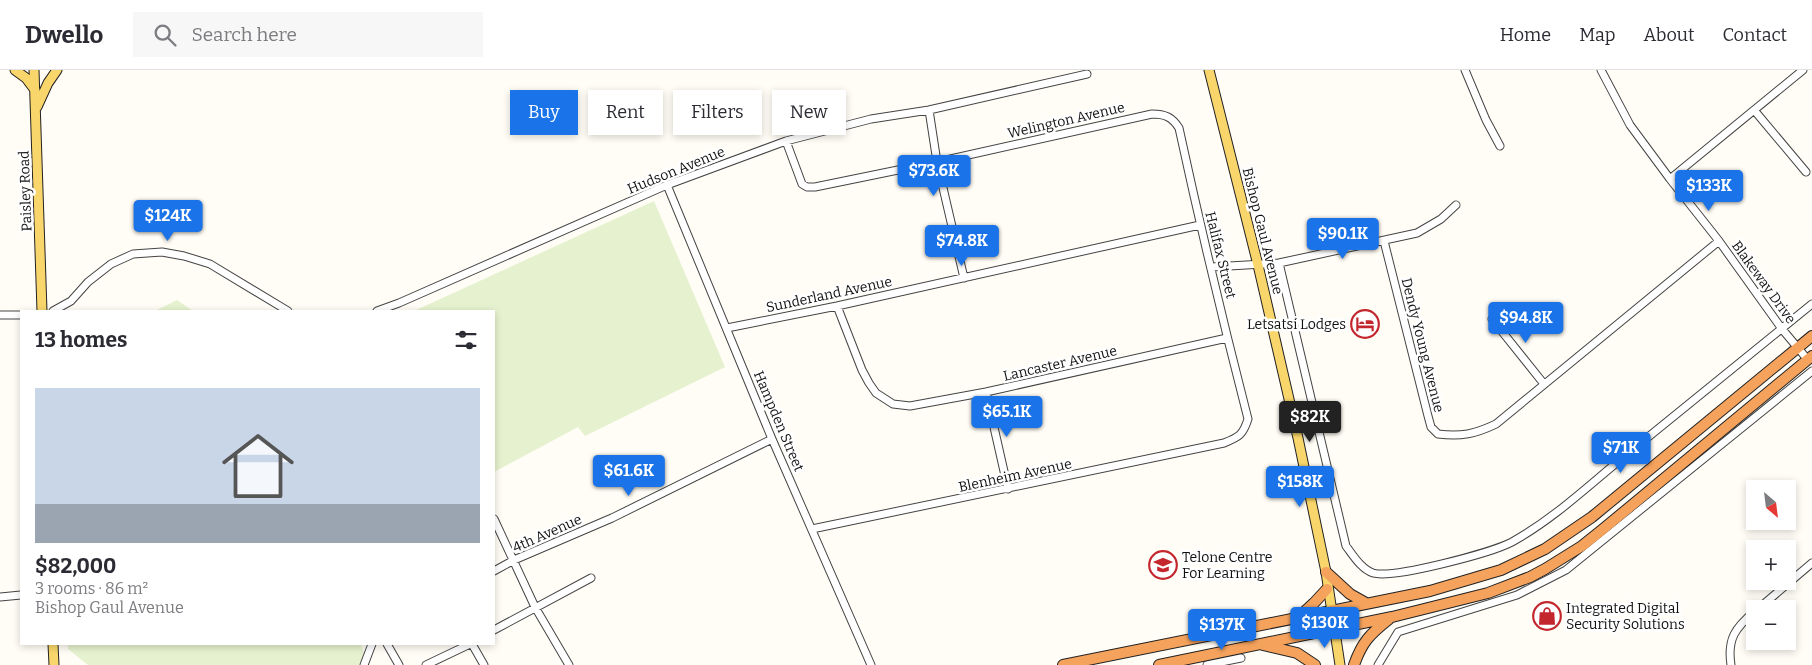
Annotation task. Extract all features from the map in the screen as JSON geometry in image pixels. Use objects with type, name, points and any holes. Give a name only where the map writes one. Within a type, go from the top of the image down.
[{"type":"highway","points":[[1063,665],[1406,596],[1463,582],[1501,570],[1545,549],[1592,517],[1812,336]]},
{"type":"highway","points":[[1160,665],[1392,617],[1488,593],[1530,577],[1582,546],[1810,358]]},
{"type":"highway","points":[[1326,572],[1350,594],[1366,603]]},
{"type":"highway","points":[[1296,619],[1327,589]]},
{"type":"highway","points":[[1354,665],[1359,649],[1374,631],[1392,617]]},
{"type":"highway","points":[[1258,644],[1297,653],[1315,665]]},
{"type":"main road","points":[[15,70],[26,78],[35,90]]},
{"type":"main road","name":"Paisley Road","points":[[34,70],[42,310]]},
{"type":"main road","points":[[36,109],[48,83],[57,70]]},
{"type":"main road","name":"Bishop Gaul Avenue","points":[[1209,70],[1258,265],[1298,438],[1326,572],[1327,589],[1340,665]]},
{"type":"main road","points":[[53,645],[54,665]]},
{"type":"street","points":[[1465,70],[1486,120],[1500,146]]},
{"type":"street","name":"Blakeway Drive","points":[[1601,70],[1630,125],[1719,241],[1782,329],[1810,358]]},
{"type":"street","points":[[1670,179],[1803,70]]},
{"type":"street","name":"Hudson Avenue","points":[[379,310],[399,303],[667,185],[786,141],[871,120],[929,110],[1087,74]]},
{"type":"street","points":[[929,110],[937,162],[964,278]]},
{"type":"street","points":[[1754,110],[1806,172]]},
{"type":"street","name":"Welington Avenue","points":[[786,141],[802,184],[807,187],[815,187],[1152,114],[1161,114],[1174,120]]},
{"type":"street","name":"Halifax Street","points":[[1174,120],[1179,128],[1200,225],[1212,267],[1227,338],[1248,419],[1244,431],[1236,438],[1224,444]]},
{"type":"street","name":"Hampden Street","points":[[667,185],[772,439],[871,665]]},
{"type":"street","points":[[1212,267],[1279,263],[1418,233],[1441,219],[1456,205]]},
{"type":"street","name":"Sunderland Avenue","points":[[727,328],[838,306],[1200,225]]},
{"type":"street","name":"Dendy Young Avenue","points":[[1384,241],[1428,416],[1432,427],[1438,434],[1454,436],[1476,433],[1496,424],[1719,241]]},
{"type":"street","points":[[55,310],[71,301],[88,282],[111,264],[133,254],[162,252],[210,264],[286,310]]},
{"type":"street","name":"Bishop Gaul Avenue","points":[[1279,263],[1346,546],[1358,562],[1372,572],[1394,574],[1464,558],[1510,543],[1565,506],[1782,329]]},
{"type":"street","points":[[1782,329],[1812,304]]},
{"type":"street","name":"Lancaster Avenue","points":[[838,306],[862,370],[876,393],[893,404],[910,406],[986,392],[1227,338]]},
{"type":"street","points":[[0,315],[20,315]]},
{"type":"street","points":[[1492,318],[1544,384]]},
{"type":"street","points":[[1378,665],[1398,632],[1517,595],[1566,570],[1812,371]]},
{"type":"street","points":[[986,392],[1008,489]]},
{"type":"street","name":"4th Avenue","points":[[495,570],[514,560],[612,518],[772,439]]},
{"type":"street","name":"Blenheim Avenue","points":[[812,529],[1224,444]]},
{"type":"street","points":[[495,521],[535,607],[569,665]]},
{"type":"street","points":[[1768,600],[1812,563]]},
{"type":"street","points":[[495,629],[591,578]]},
{"type":"street","points":[[0,597],[20,595]]},
{"type":"street","points":[[1731,665],[1729,649],[1735,632],[1746,619]]},
{"type":"street","points":[[364,665],[372,645]]},
{"type":"street","points":[[388,645],[399,665]]},
{"type":"street","points":[[426,665],[469,645]]},
{"type":"street","points":[[472,645],[484,665]]},
{"type":"street","points":[[1208,665],[1241,658]]},
{"type":"green space","points":[[654,201],[725,367],[585,436],[578,427],[495,471],[495,310],[416,310]]},
{"type":"green space","points":[[177,300],[192,310],[157,310]]},
{"type":"green space","points":[[68,645],[361,645],[364,653],[359,665],[88,665],[68,649]]},
{"type":"place","name":"Letsatsi Lodges","points":[[1365,324]]},
{"type":"place","name":"Telone Centre For Learning","points":[[1163,565]]},
{"type":"place","name":"Integrated Digital Security Solutions","points":[[1547,616]]}]
